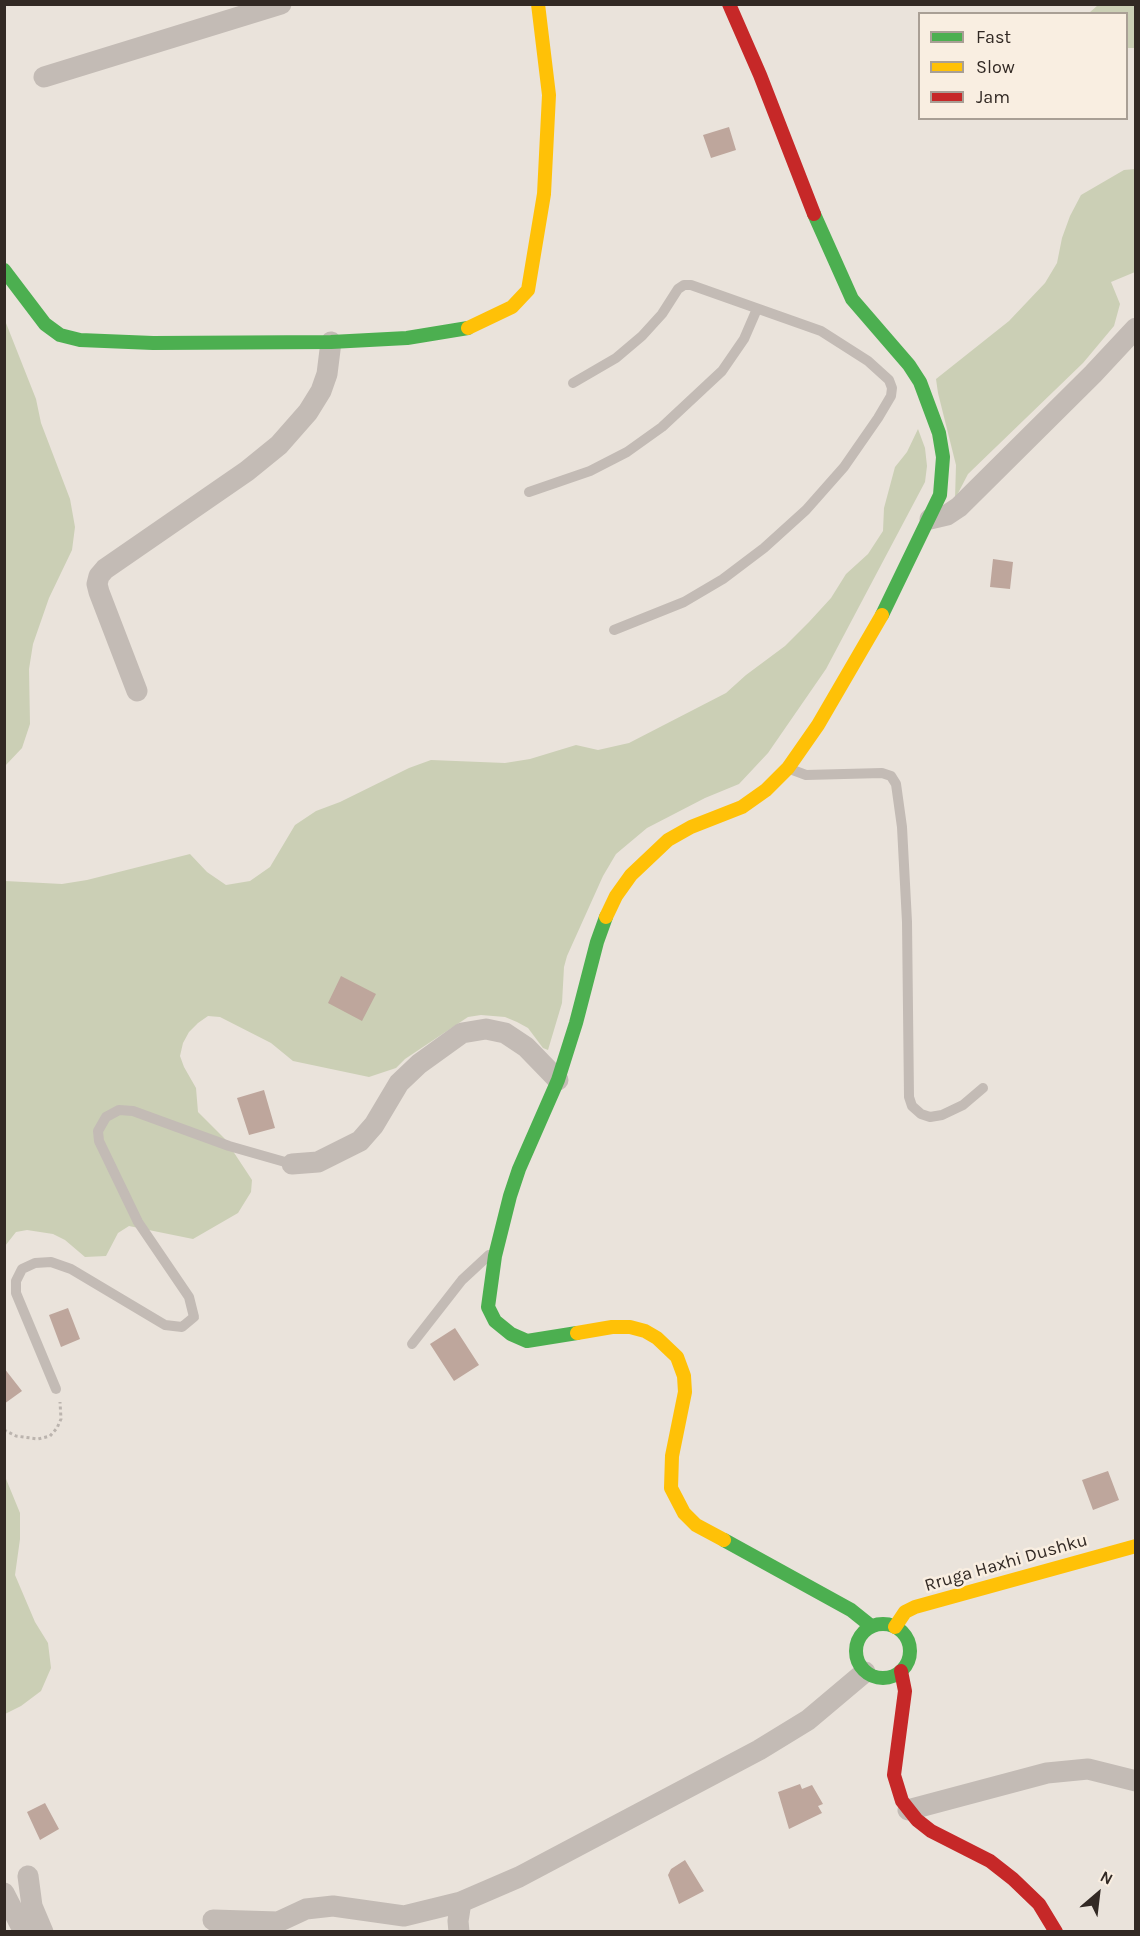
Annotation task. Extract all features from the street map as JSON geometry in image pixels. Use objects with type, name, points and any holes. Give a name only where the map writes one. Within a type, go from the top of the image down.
[{"type":"street","points":[[44,77],[281,4]]},
{"type":"street","points":[[4,270],[45,324],[60,335],[80,340],[153,343],[331,342],[407,338],[471,328],[512,307],[528,290],[544,194],[549,95],[538,4]]},
{"type":"street","points":[[729,4],[842,280],[852,299],[889,340],[920,382],[939,433],[943,457],[940,495],[891,600],[818,725],[788,768],[766,790],[742,807],[691,827],[668,840],[631,875],[616,896],[606,917],[558,1080],[519,1170],[502,1222],[488,1307],[495,1321],[511,1334],[527,1341],[612,1327],[630,1327],[645,1331],[657,1338],[677,1357],[684,1376],[685,1392],[670,1475],[671,1488],[684,1513],[696,1525],[820,1592],[851,1610],[871,1626]]},
{"type":"street","points":[[930,519],[946,515],[960,507],[1136,328]]},
{"type":"street","points":[[137,691],[99,592],[97,584],[99,576],[105,569],[247,471],[279,444],[308,412],[321,391],[327,374],[331,342]]},
{"type":"street","points":[[292,1164],[318,1162],[360,1141],[374,1125],[399,1083],[419,1064],[462,1033],[486,1029],[506,1034],[526,1047],[558,1080]]},
{"type":"street","name":"Rruga Haxhi Dushku","points":[[895,1627],[905,1612],[915,1607],[1136,1546]]},
{"type":"street","points":[[887,1624],[895,1627],[902,1632],[910,1647],[907,1665],[894,1676],[879,1678],[865,1672],[856,1659],[856,1644],[860,1636],[871,1626],[887,1624]]},
{"type":"street","points":[[901,1671],[905,1691],[894,1775],[902,1801],[917,1821],[931,1831],[990,1862],[1013,1879],[1038,1904],[1056,1932]]},
{"type":"street","points":[[213,1920],[278,1922],[306,1909],[333,1906],[404,1916],[460,1902],[519,1877],[759,1750],[808,1720],[865,1672]]},
{"type":"street","points":[[908,1810],[1047,1773],[1088,1769],[1136,1781]]},
{"type":"street","points":[[28,1876],[32,1906],[43,1932]]},
{"type":"street","points":[[4,1893],[24,1932]]},
{"type":"street","points":[[459,1932],[460,1902]]},
{"type":"lane","points":[[573,383],[615,358],[642,336],[662,315],[678,289],[684,285],[691,285],[821,331],[868,361],[889,380],[892,388],[891,396],[878,418],[844,467],[806,510],[764,548],[723,579],[684,602],[614,630]]},
{"type":"lane","points":[[529,492],[590,471],[627,452],[662,427],[722,371],[744,339],[757,309]]},
{"type":"lane","points":[[868,361],[889,340]]},
{"type":"lane","points":[[788,768],[806,775],[882,773],[891,776],[896,784],[902,827],[908,922],[909,1096],[912,1106],[921,1114],[930,1117],[942,1115],[963,1105],[983,1088]]},
{"type":"lane","points":[[56,1389],[16,1293],[16,1281],[22,1269],[35,1263],[51,1262],[71,1269],[165,1325],[182,1327],[194,1317],[189,1297],[138,1222],[99,1140],[98,1131],[106,1117],[118,1110],[133,1111],[229,1146],[292,1164]]},
{"type":"lane","points":[[412,1344],[462,1280],[496,1249]]},
{"type":"path","points":[[4,1430],[16,1436],[38,1439],[50,1436],[61,1419],[61,1407],[56,1389]]},
{"type":"green space","points":[[1098,5],[1135,5],[1135,48],[1128,48],[1128,12],[1090,12]]},
{"type":"green space","points":[[1135,169],[1135,272],[1111,282],[1120,304],[1114,326],[1083,363],[968,474],[955,499],[956,465],[936,379],[1009,321],[1045,283],[1057,263],[1062,238],[1081,195],[1124,170]]},
{"type":"green space","points":[[4,318],[36,399],[41,423],[70,499],[75,527],[72,550],[49,598],[33,644],[29,669],[30,724],[22,748],[5,766]]},
{"type":"green space","points":[[918,429],[925,448],[927,466],[925,482],[826,669],[768,753],[739,784],[705,798],[647,828],[616,854],[603,876],[567,956],[564,967],[562,1003],[548,1050],[543,1048],[528,1028],[517,1022],[505,1017],[481,1015],[468,1017],[405,1059],[396,1068],[369,1077],[293,1061],[271,1043],[220,1017],[208,1016],[189,1032],[180,1056],[196,1088],[198,1112],[225,1139],[252,1180],[251,1192],[238,1213],[193,1239],[129,1226],[118,1233],[106,1256],[85,1257],[65,1240],[53,1234],[27,1230],[16,1232],[5,1246],[5,881],[62,884],[87,880],[190,854],[207,872],[226,885],[250,881],[270,867],[295,825],[316,811],[340,802],[409,768],[431,760],[505,763],[530,759],[576,745],[598,750],[629,743],[726,693],[785,646],[809,622],[831,598],[846,574],[868,554],[883,531],[884,508],[895,467],[907,452]]},
{"type":"green space","points":[[4,1474],[20,1513],[20,1539],[15,1575],[35,1622],[48,1643],[51,1668],[41,1691],[21,1706],[5,1714]]},
{"type":"building","points":[[729,127],[736,150],[711,158],[703,135]]},
{"type":"building","points":[[993,559],[1013,562],[1010,589],[990,587]]},
{"type":"building","points":[[341,976],[376,994],[362,1021],[328,1003]]},
{"type":"building","points":[[264,1090],[275,1128],[249,1135],[237,1098]]},
{"type":"building","points":[[68,1308],[80,1339],[61,1347],[49,1315]]},
{"type":"building","points":[[455,1328],[479,1365],[454,1381],[430,1344]]},
{"type":"building","points":[[4,1368],[22,1391],[4,1404]]},
{"type":"building","points":[[1108,1471],[1119,1500],[1093,1510],[1082,1480]]},
{"type":"building","points":[[800,1784],[802,1789],[812,1785],[823,1804],[818,1806],[822,1813],[789,1829],[778,1792]]},
{"type":"building","points":[[45,1803],[59,1829],[40,1840],[27,1812]]},
{"type":"building","points":[[685,1860],[704,1891],[679,1904],[668,1875],[671,1869]]},
{"type":"traffic: fast","points":[[814,214],[852,299],[909,365],[920,382],[939,433],[943,457],[940,495],[882,615]]},
{"type":"traffic: fast","points":[[4,270],[45,324],[60,335],[80,340],[153,343],[331,342],[407,338],[468,328]]},
{"type":"traffic: fast","points":[[577,1333],[527,1341],[511,1334],[495,1321],[488,1307],[495,1256],[510,1196],[519,1169],[558,1080],[606,917]]},
{"type":"traffic: fast","points":[[724,1540],[851,1610],[871,1626]]},
{"type":"traffic: fast","points":[[878,1624],[888,1624],[898,1628],[906,1636],[910,1651],[906,1666],[898,1674],[888,1678],[878,1678],[868,1674],[860,1666],[856,1656],[856,1646],[860,1636],[868,1628],[878,1624]]},
{"type":"traffic: slow","points":[[468,328],[512,307],[528,290],[544,194],[549,95],[538,4]]},
{"type":"traffic: slow","points":[[606,917],[616,896],[631,875],[668,840],[691,827],[742,807],[766,790],[788,768],[818,725],[882,615]]},
{"type":"traffic: slow","points":[[577,1333],[612,1327],[630,1327],[645,1331],[657,1338],[677,1357],[684,1376],[685,1392],[672,1456],[671,1488],[684,1513],[696,1525],[724,1540]]},
{"type":"traffic: slow","points":[[895,1627],[905,1612],[915,1607],[1136,1546]]},
{"type":"traffic: jam","points":[[729,4],[760,75],[814,214]]},
{"type":"traffic: jam","points":[[901,1671],[905,1691],[894,1775],[902,1801],[917,1820],[931,1831],[990,1861],[1013,1879],[1039,1904],[1056,1932]]}]
